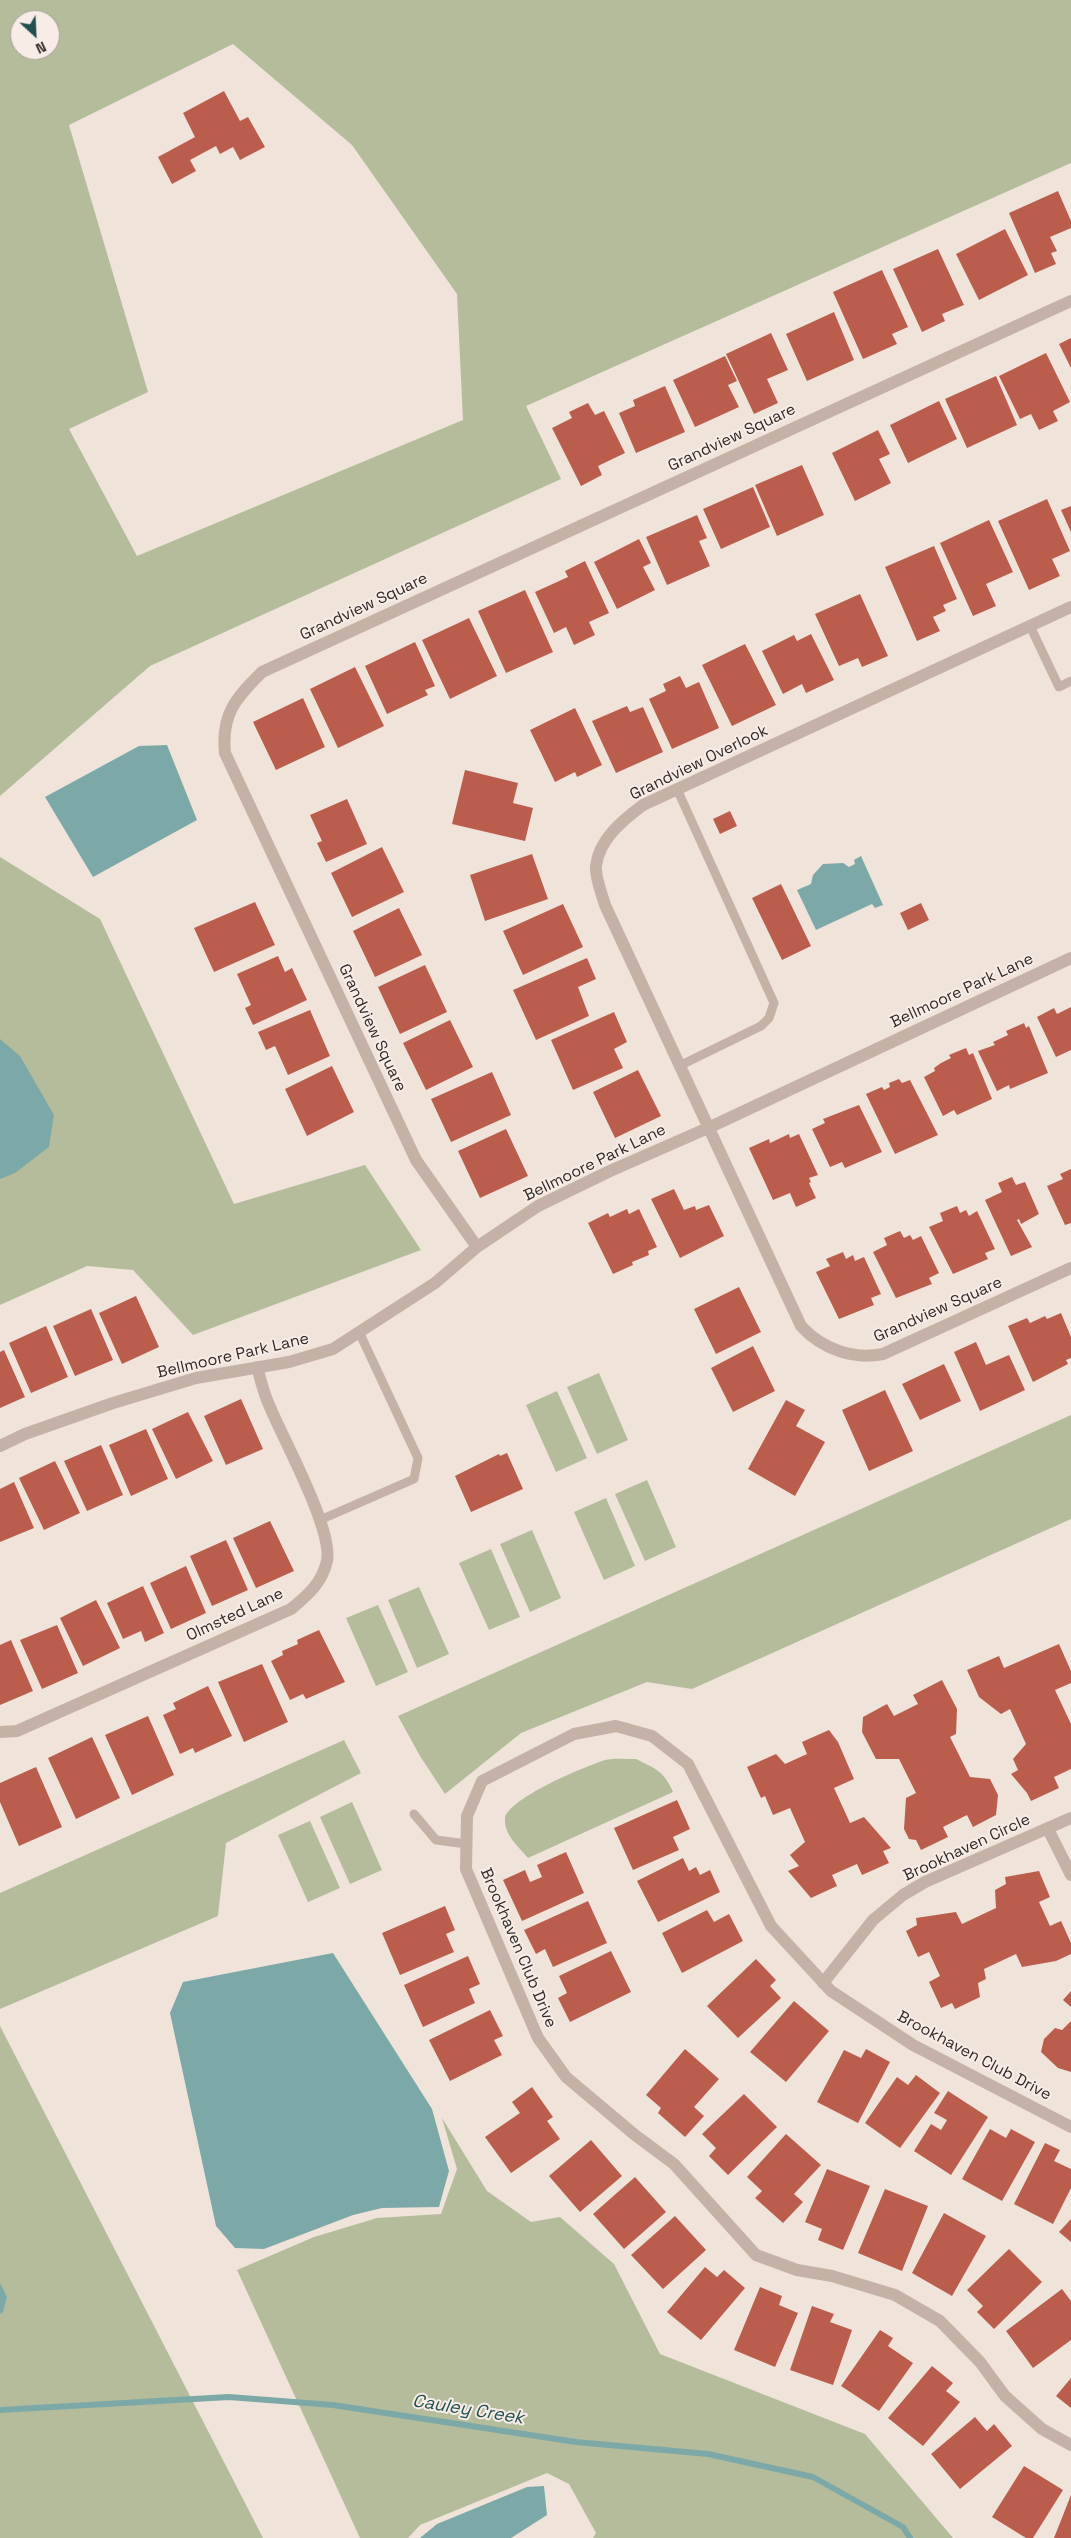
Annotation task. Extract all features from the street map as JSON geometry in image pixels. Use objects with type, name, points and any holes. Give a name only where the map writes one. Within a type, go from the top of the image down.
[{"type":"street","name":"Grandview Square","points":[[477,1248],[416,1160],[225,753],[223,735],[235,699],[262,672],[1071,301]]},
{"type":"street","name":"Grandview Overlook","points":[[708,1128],[605,905],[596,867],[605,842],[623,819],[643,805],[1071,607]]},
{"type":"street","name":"Bellmoore Park Lane","points":[[0,1446],[24,1434],[113,1403],[196,1378],[289,1362],[333,1349],[360,1334],[435,1283],[477,1248],[538,1206],[610,1170],[708,1128],[1071,958]]},
{"type":"street","name":"Grandview Square","points":[[708,1128],[801,1326],[815,1339],[832,1349],[860,1356],[883,1354],[1071,1268]]},
{"type":"street","name":"Olmsted Lane","points":[[0,1732],[17,1731],[291,1609],[310,1594],[322,1578],[327,1559],[324,1528],[268,1405],[257,1367]]},
{"type":"street","name":"Brookhaven Club Drive","points":[[1071,2127],[913,2045],[831,1991],[771,1926],[688,1764],[652,1736],[616,1726],[574,1734],[482,1781],[467,1816],[466,1869],[538,2038],[566,2077],[635,2135],[674,2164],[756,2255],[797,2270],[832,2276],[895,2295],[940,2321],[980,2362],[1005,2396],[1042,2429],[1071,2445]]},
{"type":"street","name":"Brookhaven Circle","points":[[823,1983],[873,1920],[903,1895],[925,1882],[1071,1818]]},
{"type":"street","points":[[1048,1829],[1071,1875]]},
{"type":"lane","points":[[1030,626],[1059,686],[1071,681]]},
{"type":"lane","points":[[677,789],[774,1003],[769,1018],[761,1026],[679,1066]]},
{"type":"lane","points":[[320,1520],[414,1478],[418,1458],[360,1334]]},
{"type":"lane","points":[[414,1814],[436,1840],[467,1844]]},
{"type":"green space","points":[[0,0],[1071,0],[1071,163],[526,406],[561,479],[150,666],[0,796]],"holes":[[[233,44],[352,145],[457,294],[463,420],[137,556],[69,429],[148,392],[69,125]]]},
{"type":"green space","points":[[0,857],[100,919],[234,1204],[365,1165],[421,1250],[193,1335],[133,1270],[87,1266],[0,1305]]},
{"type":"green space","points":[[599,1373],[628,1440],[597,1454],[567,1387]]},
{"type":"green space","points":[[557,1391],[587,1458],[556,1472],[526,1405]]},
{"type":"green space","points":[[1071,1415],[1071,1519],[692,1689],[647,1682],[521,1733],[445,1794],[420,1756],[398,1716]]},
{"type":"green space","points":[[647,1480],[676,1547],[645,1561],[615,1494]]},
{"type":"green space","points":[[606,1498],[635,1566],[604,1580],[574,1512]]},
{"type":"green space","points":[[532,1530],[561,1598],[530,1612],[500,1544]]},
{"type":"green space","points":[[491,1549],[520,1617],[489,1630],[459,1563]]},
{"type":"green space","points":[[419,1587],[449,1654],[417,1668],[388,1600]]},
{"type":"green space","points":[[378,1605],[408,1672],[376,1686],[346,1618]]},
{"type":"green space","points":[[344,1740],[361,1773],[226,1843],[218,1916],[0,2009],[0,1893]]},
{"type":"green space","points":[[636,1759],[659,1771],[673,1792],[528,1858],[509,1835],[505,1819],[509,1811],[518,1802],[532,1793],[565,1776],[605,1760]]},
{"type":"green space","points":[[352,1802],[382,1870],[350,1884],[320,1817]]},
{"type":"green space","points":[[310,1821],[340,1888],[308,1902],[278,1835]]},
{"type":"green space","points":[[0,2026],[263,2538],[0,2538]]},
{"type":"green space","points":[[442,2118],[487,2191],[531,2222],[560,2217],[614,2264],[660,2354],[865,2434],[953,2538],[593,2538],[596,2533],[569,2484],[547,2473],[420,2525],[408,2538],[360,2538],[237,2270],[314,2237],[377,2218],[441,2214],[457,2169]]},
{"type":"water","points":[[167,745],[197,820],[93,877],[45,797],[139,746]]},
{"type":"water","points":[[861,856],[883,905],[875,908],[872,904],[816,930],[797,890],[811,884],[813,875],[823,864],[843,863],[849,867],[855,864],[854,860]]},
{"type":"water","points":[[0,1039],[20,1056],[54,1115],[49,1147],[15,1173],[0,1179]]},
{"type":"water","points":[[333,1953],[432,2109],[449,2171],[439,2207],[382,2208],[353,2215],[264,2249],[235,2248],[216,2226],[170,2013],[183,1982]]},
{"type":"water","points":[[0,2283],[7,2297],[3,2312],[0,2314]]},
{"type":"water","points":[[544,2486],[547,2515],[511,2538],[420,2538],[437,2524],[527,2487]]},
{"type":"building","points":[[224,91],[240,121],[248,117],[265,147],[240,160],[233,147],[220,154],[216,146],[190,160],[196,171],[172,184],[158,157],[195,137],[183,113]]},
{"type":"building","points":[[1058,191],[1071,221],[1071,228],[1050,237],[1057,251],[1051,253],[1056,264],[1035,273],[1009,213]]},
{"type":"building","points":[[1005,229],[1028,275],[979,300],[956,254]]},
{"type":"building","points":[[938,249],[964,305],[942,314],[945,321],[922,332],[893,269]]},
{"type":"building","points":[[882,270],[908,327],[892,334],[897,344],[863,359],[833,292]]},
{"type":"building","points":[[834,312],[854,360],[807,381],[786,334]]},
{"type":"building","points":[[771,333],[788,370],[767,379],[778,403],[754,414],[726,354]]},
{"type":"building","points":[[1071,338],[1071,368],[1059,344]]},
{"type":"building","points":[[1046,353],[1070,402],[1053,411],[1058,421],[1039,430],[1031,414],[1020,419],[999,376]]},
{"type":"building","points":[[725,356],[737,381],[728,385],[739,407],[695,427],[673,380]]},
{"type":"building","points":[[996,376],[1017,425],[967,448],[945,399]]},
{"type":"building","points":[[665,386],[685,432],[636,453],[619,413],[635,406],[633,400]]},
{"type":"building","points":[[939,401],[957,439],[908,463],[890,425]]},
{"type":"building","points":[[588,403],[595,415],[604,411],[625,453],[598,466],[602,475],[581,486],[552,428],[572,418],[569,412]]},
{"type":"building","points":[[878,430],[890,454],[879,459],[891,483],[855,501],[832,453]]},
{"type":"building","points":[[802,465],[824,515],[777,536],[755,485]]},
{"type":"building","points":[[753,487],[770,527],[721,549],[703,509]]},
{"type":"building","points":[[1047,499],[1070,551],[1052,559],[1060,576],[1029,590],[998,521]]},
{"type":"building","points":[[1071,506],[1071,532],[1061,510]]},
{"type":"building","points":[[697,515],[707,538],[699,541],[710,566],[667,585],[646,537]]},
{"type":"building","points":[[989,520],[1013,572],[986,584],[996,606],[973,616],[940,543]]},
{"type":"building","points":[[639,539],[651,563],[643,567],[655,590],[617,609],[594,562]]},
{"type":"building","points":[[934,546],[957,599],[943,605],[946,611],[933,617],[940,631],[917,641],[885,567]]},
{"type":"building","points":[[585,561],[609,613],[589,622],[595,635],[574,645],[566,627],[554,633],[535,592],[568,577],[565,571]]},
{"type":"building","points":[[525,590],[553,652],[506,673],[478,611]]},
{"type":"building","points":[[860,594],[888,656],[862,667],[858,658],[839,666],[815,614]]},
{"type":"building","points":[[469,618],[497,676],[450,699],[422,640]]},
{"type":"building","points":[[811,634],[834,680],[806,693],[802,684],[783,694],[762,651],[794,635],[797,641]]},
{"type":"building","points":[[415,642],[435,686],[425,690],[428,695],[387,714],[365,666]]},
{"type":"building","points":[[745,644],[776,705],[732,726],[702,665]]},
{"type":"building","points":[[355,667],[384,726],[338,748],[310,689]]},
{"type":"building","points":[[680,676],[686,688],[699,682],[719,728],[672,749],[649,699],[666,691],[663,684]]},
{"type":"building","points":[[303,698],[325,747],[276,770],[253,722]]},
{"type":"building","points":[[627,706],[630,712],[643,707],[663,752],[616,773],[592,721]]},
{"type":"building","points":[[575,708],[602,765],[577,777],[575,772],[555,782],[530,730]]},
{"type":"building","points":[[465,770],[518,783],[513,803],[533,808],[525,841],[452,824]]},
{"type":"building","points":[[347,799],[367,844],[326,862],[317,843],[322,841],[310,815]]},
{"type":"building","points":[[730,811],[737,826],[720,834],[713,819]]},
{"type":"building","points":[[382,847],[404,892],[352,917],[331,873]]},
{"type":"building","points":[[532,854],[548,899],[485,921],[470,875]]},
{"type":"building","points":[[781,884],[811,946],[782,960],[752,898]]},
{"type":"building","points":[[255,902],[275,945],[214,972],[194,928]]},
{"type":"building","points":[[921,903],[929,920],[908,930],[900,913]]},
{"type":"building","points":[[563,904],[583,947],[523,975],[503,931]]},
{"type":"building","points":[[399,908],[422,955],[375,977],[353,931]]},
{"type":"building","points":[[278,956],[285,972],[292,968],[307,1000],[253,1025],[245,1008],[251,1005],[237,974]]},
{"type":"building","points":[[587,958],[596,979],[578,987],[589,1016],[536,1040],[513,990]]},
{"type":"building","points":[[425,965],[447,1012],[400,1034],[378,987]]},
{"type":"building","points":[[1071,1007],[1071,1050],[1056,1057],[1037,1017],[1054,1008],[1057,1014]]},
{"type":"building","points":[[310,1010],[330,1056],[288,1075],[275,1046],[266,1050],[258,1032]]},
{"type":"building","points":[[614,1012],[627,1042],[614,1049],[623,1068],[573,1090],[551,1040]]},
{"type":"building","points":[[450,1020],[473,1067],[426,1090],[403,1043]]},
{"type":"building","points":[[1024,1023],[1026,1028],[1029,1026],[1048,1073],[1010,1089],[1009,1085],[997,1091],[978,1051],[995,1045],[993,1042],[1008,1035],[1006,1031]]},
{"type":"building","points":[[966,1048],[969,1055],[973,1053],[992,1099],[957,1115],[954,1110],[943,1116],[924,1077],[935,1071],[934,1068],[941,1063],[951,1058],[949,1055]]},
{"type":"building","points":[[332,1066],[354,1112],[307,1136],[285,1089]]},
{"type":"building","points":[[638,1070],[661,1116],[615,1138],[593,1092]]},
{"type":"building","points":[[492,1072],[511,1115],[451,1142],[431,1099]]},
{"type":"building","points":[[899,1079],[902,1083],[910,1080],[938,1135],[895,1154],[866,1094],[882,1087],[884,1090],[890,1087],[889,1083]]},
{"type":"building","points":[[859,1105],[882,1152],[845,1168],[842,1162],[830,1167],[812,1129],[825,1123],[823,1119]]},
{"type":"building","points":[[506,1129],[528,1176],[480,1198],[458,1151]]},
{"type":"building","points":[[789,1134],[790,1138],[799,1134],[818,1175],[809,1178],[811,1182],[809,1183],[816,1198],[796,1207],[790,1193],[773,1200],[749,1148],[769,1139],[770,1143]]},
{"type":"building","points":[[1071,1169],[1071,1223],[1065,1225],[1047,1186],[1063,1179],[1060,1174]]},
{"type":"building","points":[[1012,1177],[1016,1185],[1025,1182],[1039,1214],[1021,1224],[1019,1219],[1017,1220],[1032,1247],[1011,1256],[985,1200],[1002,1192],[998,1183]]},
{"type":"building","points":[[674,1189],[684,1210],[695,1206],[696,1210],[709,1205],[724,1236],[680,1258],[651,1199]]},
{"type":"building","points":[[957,1206],[960,1213],[966,1210],[969,1216],[977,1211],[995,1249],[985,1253],[988,1259],[953,1274],[929,1227],[943,1221],[940,1213]]},
{"type":"building","points":[[627,1209],[629,1214],[639,1209],[657,1247],[648,1251],[649,1255],[632,1262],[633,1265],[613,1274],[588,1223],[608,1213],[610,1217]]},
{"type":"building","points":[[900,1231],[904,1238],[910,1235],[913,1240],[921,1236],[939,1273],[929,1278],[932,1284],[896,1298],[873,1252],[887,1245],[884,1238]]},
{"type":"building","points":[[843,1252],[846,1259],[853,1255],[855,1261],[864,1257],[881,1294],[871,1298],[874,1305],[839,1319],[816,1272],[830,1266],[826,1259]]},
{"type":"building","points":[[739,1287],[761,1332],[716,1354],[694,1309]]},
{"type":"building","points":[[136,1296],[159,1347],[122,1364],[99,1313]]},
{"type":"building","points":[[91,1309],[113,1360],[75,1376],[53,1326]]},
{"type":"building","points":[[1061,1313],[1071,1337],[1071,1358],[1066,1360],[1068,1364],[1033,1382],[1008,1326],[1027,1318],[1030,1323],[1045,1316],[1047,1319]]},
{"type":"building","points":[[46,1326],[68,1377],[31,1393],[9,1343]]},
{"type":"building","points":[[976,1342],[986,1365],[1009,1355],[1025,1390],[980,1411],[954,1352]]},
{"type":"building","points":[[753,1346],[775,1391],[733,1412],[711,1368]]},
{"type":"building","points":[[4,1350],[25,1397],[0,1408],[0,1352]]},
{"type":"building","points":[[944,1364],[961,1401],[920,1420],[902,1384]]},
{"type":"building","points":[[885,1390],[913,1451],[869,1471],[842,1410]]},
{"type":"building","points":[[241,1399],[263,1449],[226,1465],[204,1416]]},
{"type":"building","points":[[786,1400],[805,1410],[796,1426],[825,1442],[795,1496],[748,1469]]},
{"type":"building","points":[[188,1412],[213,1461],[176,1479],[152,1429]]},
{"type":"building","points":[[146,1429],[168,1479],[131,1496],[109,1445]]},
{"type":"building","points":[[101,1445],[123,1495],[87,1511],[64,1461]]},
{"type":"building","points":[[507,1453],[523,1489],[471,1512],[455,1476],[499,1454],[500,1456]]},
{"type":"building","points":[[55,1461],[80,1513],[44,1530],[19,1478]]},
{"type":"building","points":[[14,1482],[34,1528],[0,1542],[0,1489]]},
{"type":"building","points":[[270,1521],[294,1571],[256,1588],[233,1538]]},
{"type":"building","points":[[226,1540],[248,1590],[212,1606],[190,1556]]},
{"type":"building","points":[[186,1566],[206,1613],[171,1629],[150,1583]]},
{"type":"building","points":[[143,1586],[164,1633],[145,1642],[141,1631],[123,1639],[107,1603]]},
{"type":"building","points":[[96,1600],[120,1648],[83,1666],[60,1618]]},
{"type":"building","points":[[57,1625],[78,1673],[42,1689],[20,1640]]},
{"type":"building","points":[[319,1630],[345,1682],[306,1699],[303,1694],[290,1700],[271,1661],[283,1655],[282,1651],[298,1644],[297,1640]]},
{"type":"building","points":[[11,1640],[33,1691],[0,1705],[0,1645]]},
{"type":"building","points":[[1059,1644],[1071,1671],[1071,1683],[1055,1690],[1071,1724],[1071,1769],[1054,1777],[1059,1788],[1031,1801],[1027,1793],[1011,1774],[1018,1770],[1013,1759],[1026,1744],[1010,1709],[1001,1714],[979,1697],[967,1670],[999,1656],[1004,1668]]},
{"type":"building","points":[[262,1664],[288,1722],[244,1742],[218,1682]]},
{"type":"building","points":[[942,1680],[957,1709],[956,1734],[950,1737],[970,1777],[990,1779],[998,1795],[996,1815],[973,1827],[967,1815],[943,1827],[948,1837],[921,1850],[916,1840],[909,1839],[904,1829],[906,1798],[916,1793],[899,1759],[876,1759],[862,1732],[863,1717],[887,1704],[894,1716],[918,1704],[913,1695]]},
{"type":"building","points":[[208,1686],[232,1736],[195,1753],[193,1748],[180,1754],[163,1715],[176,1709],[173,1703]]},
{"type":"building","points":[[148,1716],[174,1775],[132,1795],[105,1735]]},
{"type":"building","points":[[829,1730],[838,1742],[854,1779],[834,1788],[850,1823],[864,1817],[891,1848],[883,1851],[889,1863],[862,1875],[857,1864],[832,1875],[837,1886],[811,1898],[788,1871],[799,1866],[790,1855],[805,1842],[790,1808],[773,1815],[765,1796],[761,1798],[747,1767],[776,1754],[785,1764],[807,1754],[802,1742]]},
{"type":"building","points":[[92,1737],[120,1798],[76,1819],[48,1758]]},
{"type":"building","points":[[36,1767],[62,1827],[19,1846],[0,1802],[0,1783]]},
{"type":"building","points":[[677,1800],[690,1829],[673,1837],[679,1850],[633,1870],[614,1828]]},
{"type":"building","points":[[566,1852],[584,1893],[522,1921],[503,1880],[525,1870],[530,1882],[542,1877],[537,1865]]},
{"type":"building","points":[[683,1858],[689,1871],[696,1867],[700,1875],[710,1870],[720,1892],[658,1922],[637,1881]]},
{"type":"building","points":[[1039,1871],[1050,1897],[1039,1902],[1050,1926],[1061,1921],[1071,1943],[1071,1954],[1056,1961],[1022,1967],[1016,1954],[984,1969],[986,1979],[978,1983],[980,1997],[955,2009],[952,2003],[941,2008],[929,1982],[940,1976],[929,1952],[918,1957],[906,1931],[917,1925],[916,1918],[956,1912],[962,1924],[996,1908],[995,1890],[1006,1884],[1005,1877]]},
{"type":"building","points":[[588,1901],[607,1943],[553,1967],[545,1949],[536,1954],[524,1930]]},
{"type":"building","points":[[445,1906],[455,1930],[446,1934],[454,1952],[400,1975],[382,1933]]},
{"type":"building","points":[[707,1910],[714,1922],[729,1914],[743,1941],[682,1973],[662,1933]]},
{"type":"building","points":[[611,1951],[631,1992],[570,2022],[558,1998],[567,1993],[559,1976]]},
{"type":"building","points":[[468,1956],[480,1984],[469,1989],[475,2003],[423,2027],[404,1985]]},
{"type":"building","points":[[756,1959],[776,1980],[770,1986],[781,1998],[738,2038],[707,2006]]},
{"type":"building","points":[[1071,1991],[1071,2007],[1063,2000]]},
{"type":"building","points":[[794,2001],[829,2031],[786,2082],[750,2052]]},
{"type":"building","points":[[490,2010],[503,2036],[494,2040],[502,2055],[450,2081],[429,2040]]},
{"type":"building","points":[[1071,2021],[1071,2072],[1058,2068],[1041,2052],[1044,2039],[1055,2028],[1062,2030]]},
{"type":"building","points":[[685,2049],[719,2079],[694,2107],[704,2116],[685,2137],[658,2113],[661,2108],[646,2095]]},
{"type":"building","points":[[866,2049],[890,2062],[858,2123],[817,2102],[844,2050],[861,2058]]},
{"type":"building","points":[[916,2075],[940,2093],[900,2148],[865,2123],[897,2077],[908,2085]]},
{"type":"building","points":[[532,2087],[553,2117],[547,2121],[560,2139],[511,2173],[485,2137],[520,2113],[512,2102]]},
{"type":"building","points":[[948,2091],[988,2117],[951,2175],[914,2151],[931,2124],[941,2130],[947,2120],[934,2113]]},
{"type":"building","points":[[744,2094],[777,2127],[728,2175],[709,2156],[716,2148],[702,2134]]},
{"type":"building","points":[[990,2129],[1006,2138],[1011,2129],[1035,2142],[1002,2201],[962,2179]]},
{"type":"building","points":[[786,2134],[821,2165],[794,2194],[803,2202],[783,2223],[755,2198],[762,2191],[747,2177]]},
{"type":"building","points":[[591,2140],[622,2176],[580,2212],[549,2176]]},
{"type":"building","points":[[1045,2143],[1060,2150],[1054,2161],[1071,2169],[1071,2188],[1053,2224],[1014,2204]]},
{"type":"building","points":[[827,2169],[870,2186],[843,2250],[818,2240],[822,2229],[805,2222]]},
{"type":"building","points":[[635,2177],[666,2212],[624,2249],[593,2214]]},
{"type":"building","points":[[885,2189],[928,2206],[902,2271],[858,2253]]},
{"type":"building","points":[[944,2213],[986,2236],[952,2296],[912,2273]]},
{"type":"building","points":[[675,2216],[706,2250],[663,2289],[631,2255]]},
{"type":"building","points":[[1071,2219],[1071,2242],[1059,2232]]},
{"type":"building","points":[[1009,2249],[1042,2282],[994,2329],[977,2312],[983,2306],[967,2290]]},
{"type":"building","points":[[705,2267],[717,2277],[724,2270],[745,2288],[701,2340],[667,2312]]},
{"type":"building","points":[[760,2287],[782,2296],[779,2305],[798,2313],[775,2367],[734,2350]]},
{"type":"building","points":[[1062,2289],[1071,2301],[1071,2340],[1033,2368],[1006,2331]]},
{"type":"building","points":[[812,2306],[834,2314],[830,2322],[852,2330],[833,2385],[790,2370]]},
{"type":"building","points":[[880,2330],[893,2338],[888,2346],[913,2363],[879,2411],[841,2386]]},
{"type":"building","points":[[932,2366],[953,2383],[946,2391],[960,2402],[923,2446],[888,2418]]},
{"type":"building","points":[[1071,2378],[1071,2408],[1056,2396]]},
{"type":"building","points":[[975,2417],[987,2431],[994,2424],[1012,2446],[960,2489],[931,2454]]},
{"type":"building","points":[[1024,2466],[1063,2490],[1033,2538],[1026,2538],[992,2517]]},
{"type":"building","points":[[1071,2495],[1071,2538],[1054,2538]]},
{"type":"waterway","name":"Cauley Creek","points":[[0,2410],[229,2397],[333,2405],[576,2442],[708,2454],[813,2477],[903,2527],[910,2538]]}]
